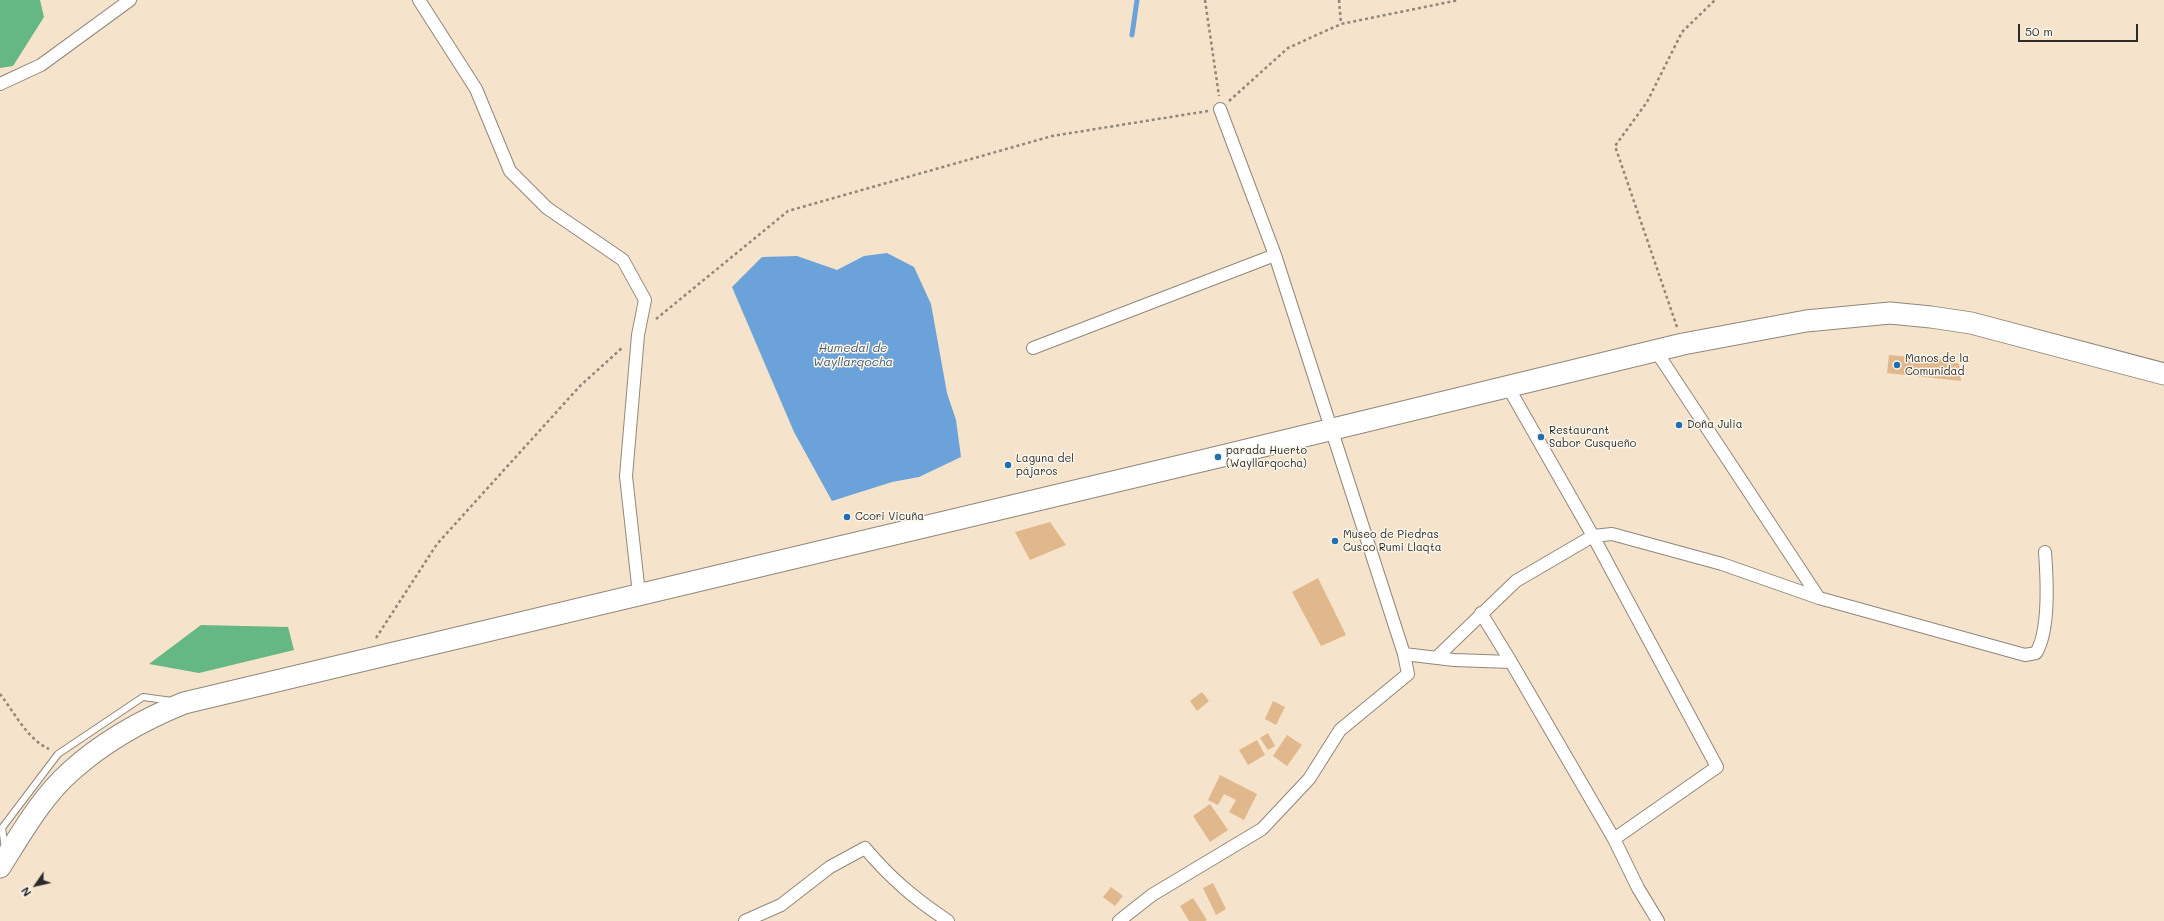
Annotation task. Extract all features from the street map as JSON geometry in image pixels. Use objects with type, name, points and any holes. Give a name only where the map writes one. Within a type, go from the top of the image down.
[{"type":"highway","points":[[3,862],[31,818],[69,773],[99,747],[144,720],[184,703],[1331,430],[1682,344],[1806,321],[1890,313],[1971,323],[2164,374]]},
{"type":"street","points":[[0,84],[41,65],[130,0]]},
{"type":"street","points":[[419,0],[476,89],[510,171],[547,208],[623,260],[645,300],[638,335],[626,476],[639,594]]},
{"type":"street","points":[[1119,921],[1152,894],[1262,829],[1309,779],[1340,730],[1408,674],[1404,654],[1275,254],[1220,108]]},
{"type":"street","points":[[1033,348],[1275,254]]},
{"type":"street","points":[[1656,351],[1819,598]]},
{"type":"street","points":[[1508,387],[1593,536],[1717,767],[1614,839]]},
{"type":"street","points":[[1436,658],[1481,613],[1516,581],[1593,536],[1612,534],[1722,564],[1819,598],[2026,655],[2036,653],[2042,644],[2048,585],[2045,552]]},
{"type":"street","points":[[1481,613],[1614,839],[1638,888],[1658,921]]},
{"type":"street","points":[[1404,654],[1436,658],[1511,662]]},
{"type":"street","points":[[745,921],[782,905],[830,867],[865,848],[882,868],[914,898],[948,921]]},
{"type":"lane","points":[[3,862],[2,828],[58,754],[143,698],[184,703]]},
{"type":"path","points":[[1205,0],[1220,108]]},
{"type":"path","points":[[1339,0],[1341,24]]},
{"type":"path","points":[[362,661],[437,544],[580,386],[638,335],[788,211],[1052,136],[1220,108],[1288,48],[1341,24],[1459,0]]},
{"type":"path","points":[[1682,344],[1615,146],[1646,102],[1682,32],[1715,0]]},
{"type":"path","points":[[0,694],[22,724],[42,746],[58,754]]},
{"type":"green space","points":[[0,0],[40,0],[44,17],[13,66],[0,68]]},
{"type":"green space","points":[[201,625],[288,627],[294,650],[199,673],[149,664]]},
{"type":"water","name":"Humedal de Wayllarqocha","points":[[887,253],[914,267],[931,304],[947,393],[956,420],[961,457],[919,477],[892,482],[832,501],[794,432],[732,287],[762,257],[797,256],[837,270],[864,256]]},
{"type":"building","points":[[1889,355],[1948,360],[1959,364],[1961,381],[1887,373]]},
{"type":"building","points":[[1050,522],[1066,545],[1030,560],[1015,532]]},
{"type":"building","points":[[1318,578],[1346,635],[1321,646],[1292,592]]},
{"type":"building","points":[[1202,692],[1209,701],[1197,711],[1190,701]]},
{"type":"building","points":[[1273,701],[1285,707],[1276,725],[1265,719]]},
{"type":"building","points":[[1268,733],[1275,746],[1268,750],[1260,738]]},
{"type":"building","points":[[1287,735],[1302,745],[1287,766],[1273,756]]},
{"type":"building","points":[[1257,740],[1265,755],[1248,765],[1239,750]]},
{"type":"building","points":[[1220,775],[1257,794],[1244,820],[1229,812],[1236,800],[1224,794],[1218,805],[1208,800]]},
{"type":"building","points":[[1210,804],[1228,830],[1210,842],[1193,816]]},
{"type":"building","points":[[1213,883],[1226,909],[1216,915],[1203,888]]},
{"type":"building","points":[[1111,887],[1123,896],[1115,906],[1103,897]]},
{"type":"building","points":[[1193,898],[1207,920],[1189,921],[1180,906]]},
{"type":"waterway","points":[[1132,35],[1137,0]]},
{"type":"place","name":"Manos de la Comunidad","points":[[1897,365]]},
{"type":"place","name":"Doña Julia","points":[[1679,425]]},
{"type":"place","name":"Restaurant Sabor Cusqueño","points":[[1541,437]]},
{"type":"place","name":"parada Huerto (Wayllarqocha)","points":[[1218,457]]},
{"type":"place","name":"Laguna del pájaros","points":[[1008,465]]},
{"type":"place","name":"Ccori Vicuña","points":[[847,517]]},
{"type":"place","name":"Museo de Piedras Cusco Rumi Llaqta","points":[[1335,541]]}]
